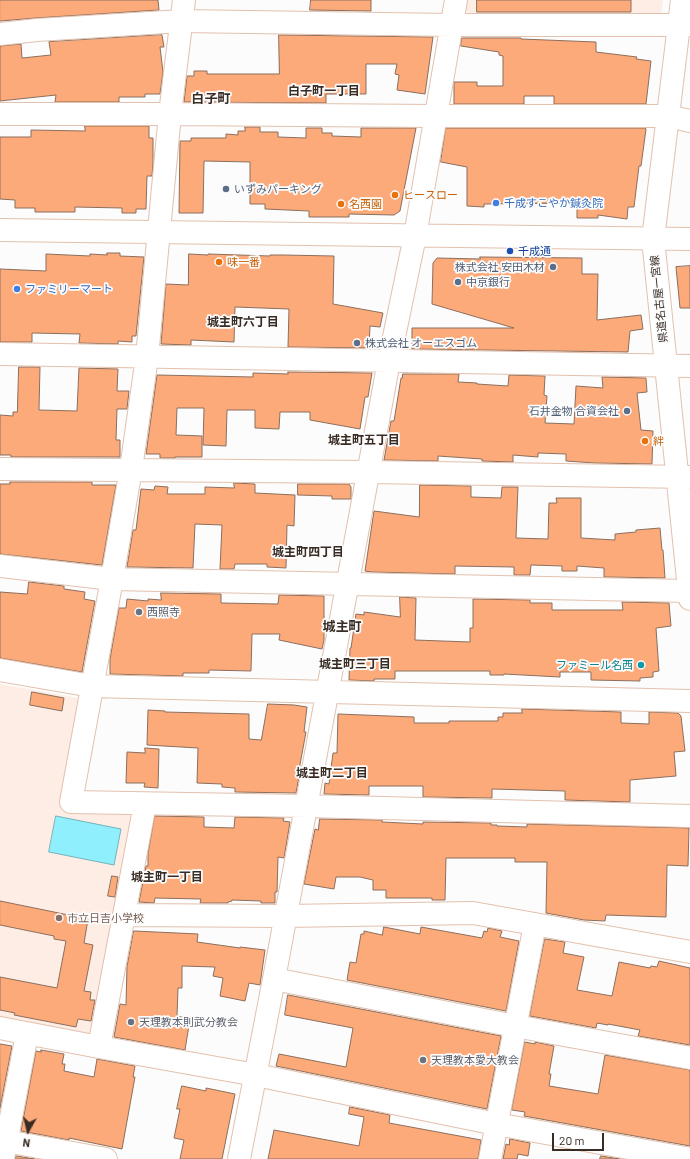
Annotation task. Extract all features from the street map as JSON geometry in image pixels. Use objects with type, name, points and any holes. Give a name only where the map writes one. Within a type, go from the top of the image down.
[{"type":"street","points":[[239,1159],[286,916],[389,361],[415,236],[456,0]]},
{"type":"street","name":"県道名古屋一宮線","points":[[682,0],[684,25],[668,116],[653,239],[666,366],[684,476],[690,593]]},
{"type":"street","points":[[183,10],[170,114],[147,357],[131,469],[112,579],[70,802],[306,806],[690,816]]},
{"type":"street","points":[[0,34],[183,10],[451,25],[684,25]]},
{"type":"street","points":[[0,114],[668,116],[690,121]]},
{"type":"street","points":[[0,230],[690,239]]},
{"type":"street","points":[[0,354],[690,366]]},
{"type":"street","points":[[0,469],[131,469],[684,476]]},
{"type":"street","points":[[0,566],[112,579],[348,583],[690,593]]},
{"type":"street","points":[[0,670],[92,686],[690,701]]},
{"type":"street","points":[[99,1047],[145,804]]},
{"type":"street","points":[[125,915],[286,916],[473,913],[690,952]]},
{"type":"street","points":[[490,1159],[535,924]]},
{"type":"street","points":[[274,979],[515,1026],[690,1058]]},
{"type":"street","points":[[0,1028],[256,1075],[496,1124],[690,1159]]},
{"type":"street","points":[[27,1034],[3,1147],[106,1159]]},
{"type":"shaded area","points":[[467,0],[663,0],[661,17],[470,15],[465,9]]},
{"type":"shaded area","name":"市立日吉小学校","points":[[0,684],[78,698],[82,703],[61,810],[131,811],[138,816],[90,1037],[0,1021]]},
{"type":"water","points":[[56,816],[121,829],[114,865],[49,852]]},
{"type":"building","points":[[0,0],[158,0],[159,10],[0,21]]},
{"type":"building","points":[[311,0],[371,0],[371,11],[310,10]]},
{"type":"building","points":[[477,0],[631,0],[631,12],[477,12]]},
{"type":"building","points":[[162,35],[164,47],[160,47],[163,72],[160,94],[145,94],[145,97],[119,97],[119,102],[55,102],[56,95],[0,101],[0,46],[21,44],[22,58],[51,55],[49,42]]},
{"type":"building","points":[[279,35],[433,37],[425,94],[397,90],[399,75],[395,74],[397,64],[366,64],[366,94],[326,94],[326,103],[184,102],[187,76],[194,76],[194,71],[207,71],[207,74],[279,74]]},
{"type":"building","points":[[462,38],[521,38],[596,42],[596,52],[637,57],[636,59],[651,61],[646,104],[554,104],[554,96],[524,96],[524,104],[454,104],[454,82],[477,82],[477,86],[503,86],[503,56],[499,55],[499,52],[461,46]]},
{"type":"building","points":[[85,126],[149,126],[149,138],[153,138],[153,163],[152,176],[147,176],[146,209],[136,209],[136,213],[122,213],[122,208],[75,207],[75,212],[35,212],[35,208],[15,208],[15,200],[0,199],[0,137],[31,137],[31,130],[85,131]]},
{"type":"building","points":[[245,127],[260,127],[260,132],[278,132],[278,137],[306,138],[306,128],[322,128],[322,133],[332,133],[332,136],[361,137],[361,128],[416,128],[400,211],[394,215],[349,214],[349,217],[309,217],[309,211],[265,209],[265,204],[250,204],[250,162],[204,161],[203,213],[179,213],[180,141],[191,141],[191,138],[226,138],[226,134],[238,135],[238,131],[245,131]]},
{"type":"building","points":[[446,128],[645,128],[641,166],[639,166],[634,207],[628,207],[627,219],[598,215],[598,218],[577,218],[577,203],[484,204],[484,207],[467,206],[467,167],[441,162]]},
{"type":"building","points":[[107,253],[120,253],[120,256],[144,257],[136,336],[132,336],[132,342],[118,341],[118,344],[79,343],[80,334],[32,333],[32,342],[0,342],[0,269],[46,271],[46,254],[90,256],[90,254],[107,255]]},
{"type":"building","points":[[189,254],[334,256],[333,304],[383,313],[380,327],[370,326],[369,348],[288,347],[289,309],[235,307],[234,342],[191,340],[191,345],[161,344],[166,284],[188,285]]},
{"type":"building","points":[[480,257],[582,258],[582,274],[598,274],[597,320],[641,315],[643,329],[630,331],[628,352],[412,349],[412,328],[514,328],[432,304],[433,263],[437,258],[480,259]]},
{"type":"building","points":[[690,266],[690,308],[680,308],[676,267]]},
{"type":"building","points":[[19,367],[40,367],[39,410],[77,411],[79,368],[118,369],[117,391],[129,391],[127,409],[117,409],[116,440],[120,440],[120,457],[11,457],[11,455],[0,455],[0,415],[13,416],[13,412],[17,412]]},
{"type":"building","points":[[288,372],[372,373],[368,397],[365,397],[360,429],[310,420],[310,412],[280,412],[279,429],[255,428],[255,410],[227,410],[226,446],[203,445],[204,408],[177,408],[176,435],[202,436],[202,457],[160,458],[160,454],[146,454],[157,375],[253,377],[253,373],[288,374]]},
{"type":"building","points":[[403,374],[459,374],[458,382],[508,386],[509,375],[545,376],[544,395],[547,396],[545,423],[574,424],[576,386],[603,388],[602,377],[646,378],[647,392],[637,393],[641,430],[653,431],[652,464],[566,461],[566,454],[538,453],[538,457],[513,455],[513,462],[482,461],[482,459],[438,456],[438,461],[384,460],[391,421],[394,421],[401,378]]},
{"type":"building","points":[[10,482],[92,482],[92,485],[116,485],[102,565],[0,554],[0,484],[10,484]]},
{"type":"building","points":[[234,483],[255,484],[255,493],[295,495],[294,526],[287,525],[286,568],[267,567],[267,564],[235,564],[234,569],[220,569],[222,525],[195,524],[193,568],[127,567],[133,530],[136,530],[141,489],[154,490],[155,486],[168,487],[167,494],[205,494],[205,487],[234,488]]},
{"type":"building","points":[[298,484],[349,484],[351,487],[351,499],[332,499],[332,496],[298,495]]},
{"type":"building","points":[[420,485],[471,486],[471,497],[501,498],[502,487],[518,487],[516,538],[548,539],[549,503],[557,503],[556,498],[581,498],[581,538],[615,540],[615,534],[660,528],[665,578],[604,577],[604,568],[577,566],[577,571],[562,571],[562,566],[531,565],[530,575],[514,575],[514,567],[455,566],[455,574],[365,571],[374,511],[419,517]]},
{"type":"building","points":[[29,582],[64,586],[64,589],[85,592],[84,599],[95,601],[82,672],[0,658],[0,592],[27,594]]},
{"type":"building","points":[[161,593],[221,594],[221,603],[278,604],[279,595],[324,596],[324,640],[322,649],[279,640],[280,634],[252,634],[251,671],[209,670],[209,673],[183,673],[183,676],[110,674],[110,659],[119,608],[126,608],[127,599],[148,601],[148,599],[161,600]]},
{"type":"building","points":[[400,597],[416,598],[415,640],[470,642],[470,628],[473,628],[473,599],[530,600],[530,603],[552,603],[552,610],[623,610],[622,602],[669,603],[671,626],[656,628],[659,671],[653,672],[653,677],[640,678],[640,681],[591,680],[591,672],[560,672],[560,677],[504,674],[490,675],[490,671],[395,671],[395,679],[374,679],[374,681],[349,680],[350,648],[356,614],[364,615],[364,612],[400,617]]},
{"type":"building","points":[[32,692],[64,698],[62,711],[30,705]]},
{"type":"building","points":[[268,704],[307,707],[304,732],[306,732],[296,793],[235,792],[235,788],[222,787],[222,784],[197,783],[198,748],[147,745],[148,710],[165,712],[249,714],[249,739],[261,740]]},
{"type":"building","points":[[522,709],[621,712],[621,723],[649,724],[649,712],[678,713],[681,716],[685,751],[674,752],[676,776],[630,780],[630,802],[565,800],[565,791],[492,789],[492,798],[423,797],[423,786],[369,786],[369,795],[324,794],[325,783],[329,784],[333,753],[337,753],[338,714],[414,717],[414,723],[449,723],[449,721],[498,721],[498,717],[503,717],[503,713],[522,713]]},
{"type":"building","points":[[145,748],[159,749],[158,788],[144,787],[145,783],[126,783],[127,752],[145,753]]},
{"type":"building","points":[[155,816],[204,817],[204,827],[234,828],[235,817],[284,818],[283,821],[290,822],[284,858],[278,857],[277,892],[275,892],[275,903],[232,900],[228,903],[200,903],[201,899],[155,898],[154,903],[139,902],[146,866],[148,866],[148,854]]},
{"type":"building","points":[[320,819],[382,820],[382,822],[423,824],[423,822],[491,823],[491,825],[497,826],[527,827],[527,824],[689,828],[688,866],[667,865],[666,917],[606,915],[605,921],[584,920],[546,913],[547,862],[515,862],[515,858],[446,858],[445,900],[432,900],[432,898],[386,898],[386,890],[373,890],[373,880],[360,877],[336,877],[334,889],[304,884],[315,829],[318,830]]},
{"type":"building","points":[[112,876],[118,877],[115,897],[108,896]]},
{"type":"building","points":[[0,901],[88,919],[84,943],[93,945],[84,991],[91,992],[90,1000],[95,1000],[91,1021],[78,1019],[76,1027],[14,1015],[15,1013],[0,1010],[0,977],[57,988],[66,941],[54,939],[54,936],[0,925]]},
{"type":"building","points":[[384,927],[420,934],[421,927],[482,938],[484,931],[487,932],[488,928],[502,931],[500,937],[519,941],[506,1011],[347,980],[350,962],[356,963],[361,934],[364,934],[364,931],[382,935]]},
{"type":"building","points":[[134,931],[198,934],[197,942],[265,950],[260,985],[249,983],[245,1001],[220,996],[223,978],[213,976],[215,967],[182,966],[182,988],[178,988],[177,1016],[190,1019],[185,1050],[114,1037],[120,1004],[126,1005],[127,967]]},
{"type":"building","points":[[545,939],[565,942],[563,953],[584,957],[577,990],[612,996],[619,962],[650,968],[651,966],[657,967],[659,961],[690,968],[690,1045],[638,1036],[640,1030],[608,1024],[597,1023],[596,1028],[530,1016]]},
{"type":"building","points":[[288,995],[501,1036],[487,1109],[276,1066],[279,1054],[346,1067],[353,1028],[285,1015]]},
{"type":"building","points":[[525,1042],[535,1044],[535,1042],[554,1046],[549,1074],[551,1074],[549,1086],[598,1094],[605,1055],[690,1070],[690,1146],[524,1116],[525,1112],[512,1110]]},
{"type":"building","points":[[0,1044],[12,1046],[0,1108]]},
{"type":"building","points":[[41,1050],[64,1054],[62,1064],[65,1064],[64,1071],[94,1077],[97,1059],[135,1066],[133,1077],[135,1077],[122,1149],[69,1138],[69,1140],[21,1131],[36,1051],[41,1052]]},
{"type":"building","points":[[182,1086],[206,1091],[206,1088],[235,1094],[222,1159],[180,1159],[184,1140],[174,1138],[180,1109],[177,1109]]},
{"type":"building","points":[[350,1107],[390,1115],[389,1123],[481,1140],[478,1159],[268,1159],[274,1130],[359,1146],[364,1117],[349,1114]]},
{"type":"building","points":[[510,1139],[530,1143],[528,1156],[518,1154],[517,1159],[503,1159],[506,1144],[509,1145]]},
{"type":"building","points":[[16,1156],[35,1159],[16,1159]]},
{"type":"building","points":[[601,1156],[620,1159],[600,1159]]},
{"type":"place","name":"いずみパーキング","points":[[226,189]]},
{"type":"place","name":"ヒースロー","points":[[395,195]]},
{"type":"place","name":"千成すこやか鍼灸院","points":[[496,203]]},
{"type":"place","name":"名西園","points":[[341,204]]},
{"type":"place","name":"千成通","points":[[510,251]]},
{"type":"place","name":"味一番","points":[[219,262]]},
{"type":"place","name":"株式会社 安田木材","points":[[553,267]]},
{"type":"place","name":"中京銀行","points":[[458,282]]},
{"type":"place","name":"ファミリーマート","points":[[17,289]]},
{"type":"place","name":"株式会社 オーエスゴム","points":[[357,343]]},
{"type":"place","name":"石井金物 合資会社","points":[[627,411]]},
{"type":"place","name":"絆","points":[[645,441]]},
{"type":"place","name":"西照寺","points":[[139,612]]},
{"type":"place","name":"ファミール名西","points":[[641,665]]},
{"type":"place","name":"市立日吉小学校","points":[[59,918]]},
{"type":"place","name":"天理教本則武分教会","points":[[131,1022]]},
{"type":"place","name":"天理教本愛大教会","points":[[423,1060]]},
{"type":"district","name":"白子町一丁目","points":[[324,91]]},
{"type":"district","name":"白子町","points":[[211,99]]},
{"type":"district","name":"城主町六丁目","points":[[243,322]]},
{"type":"district","name":"城主町五丁目","points":[[364,440]]},
{"type":"district","name":"城主町四丁目","points":[[308,552]]},
{"type":"district","name":"城主町","points":[[342,627]]},
{"type":"district","name":"城主町三丁目","points":[[355,664]]},
{"type":"district","name":"城主町二丁目","points":[[332,773]]},
{"type":"district","name":"城主町一丁目","points":[[167,877]]}]
